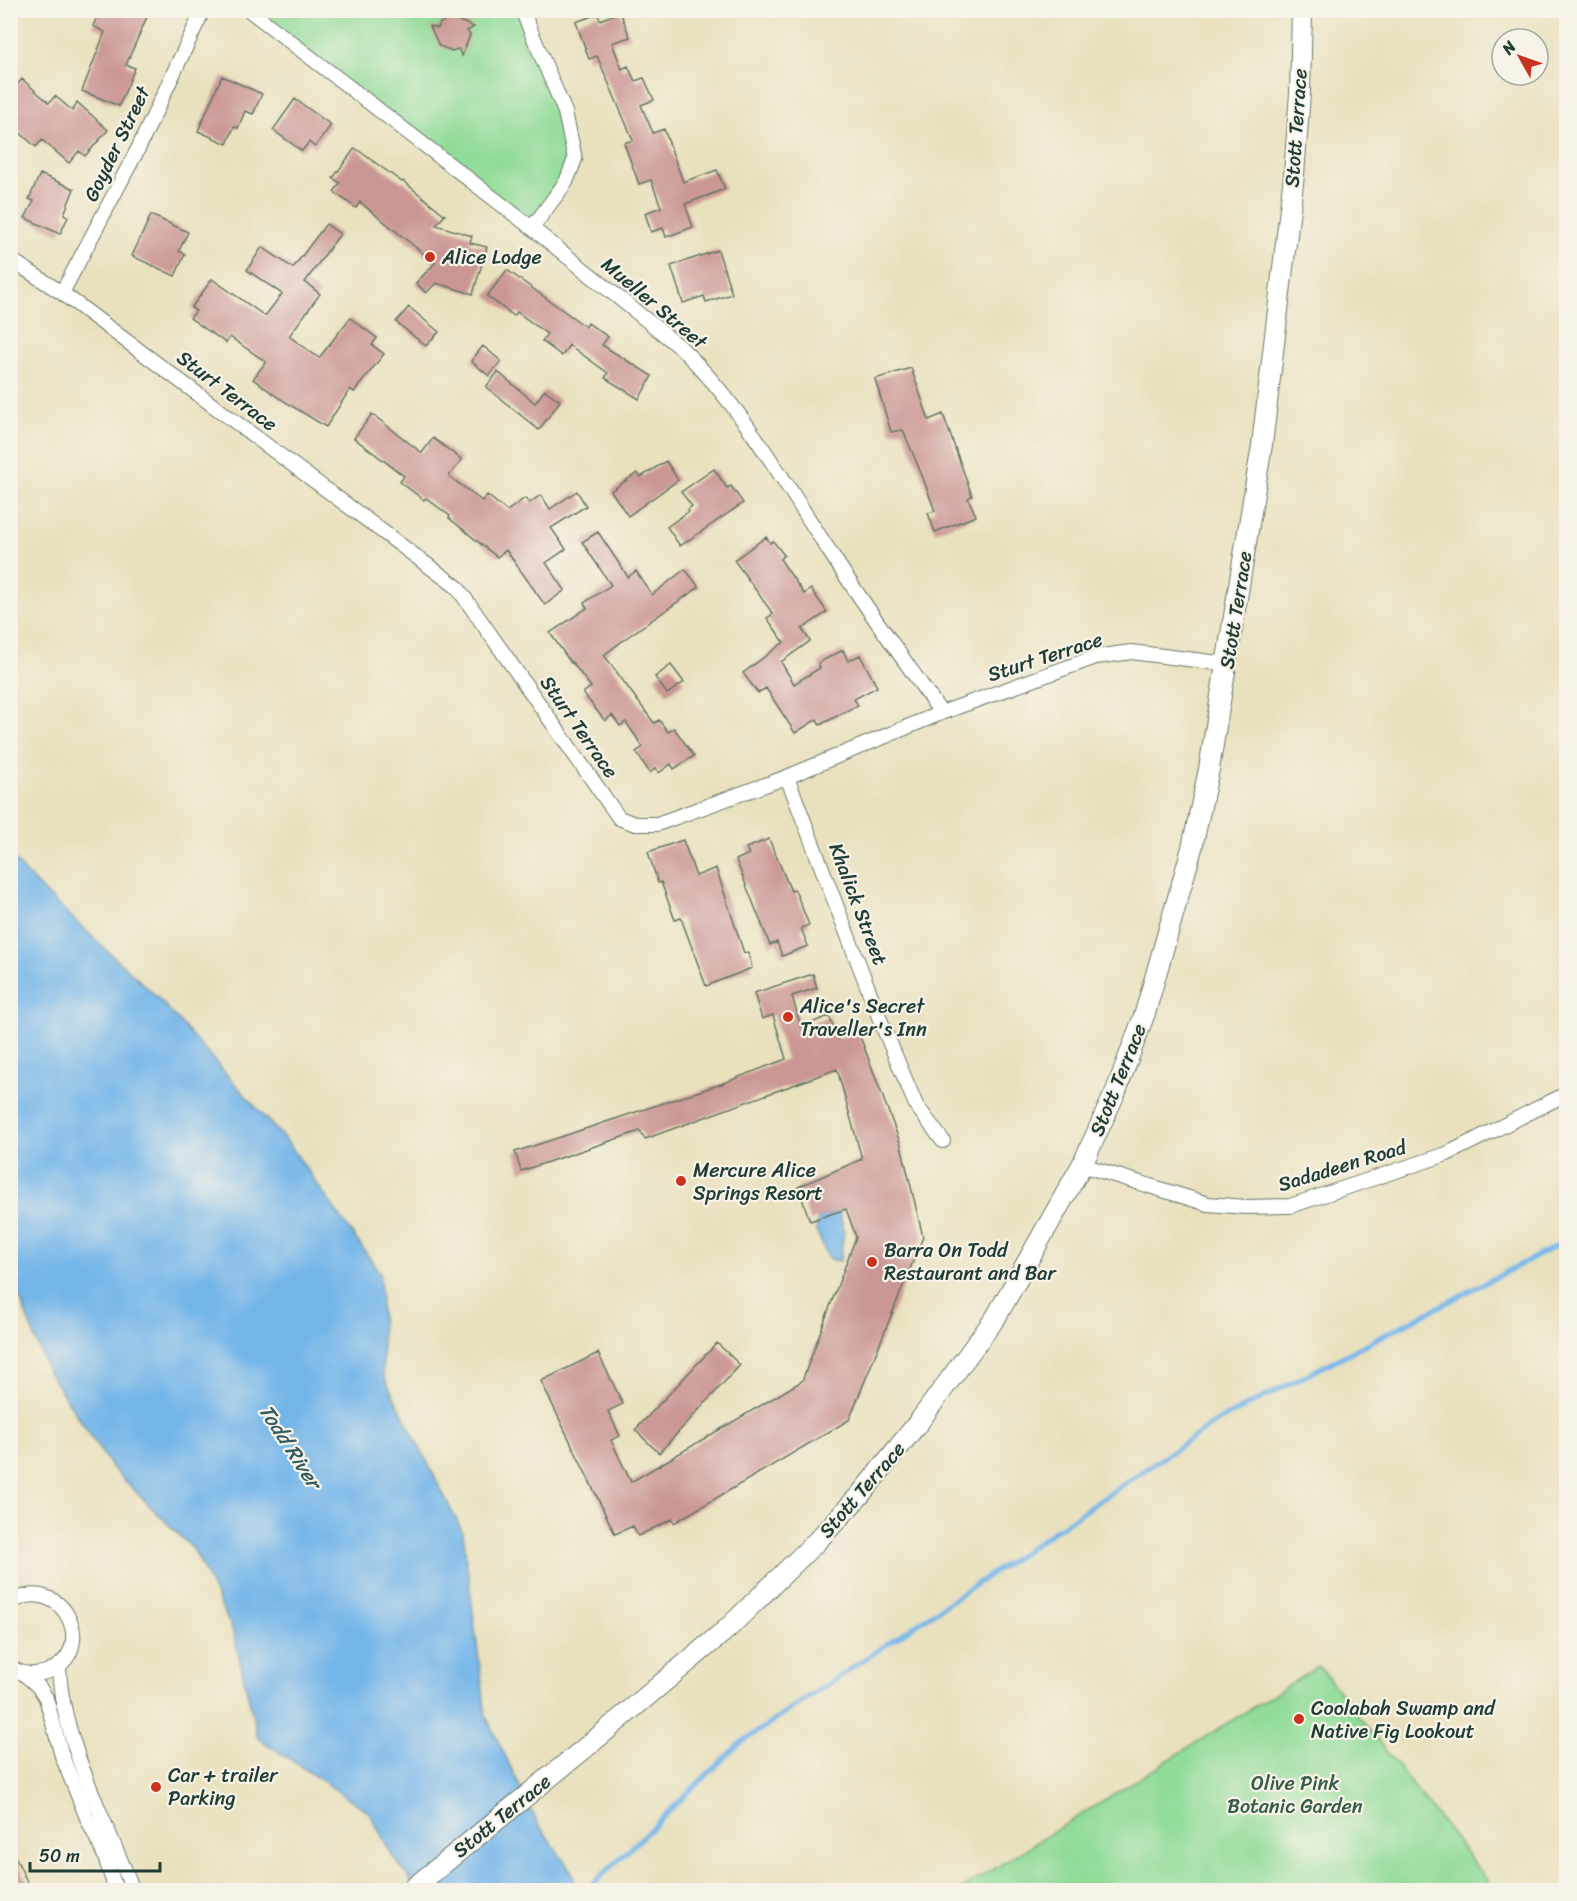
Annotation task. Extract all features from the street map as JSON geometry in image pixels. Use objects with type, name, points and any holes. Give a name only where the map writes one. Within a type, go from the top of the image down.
[{"type":"main road","name":"Stott Terrace","points":[[411,1890],[728,1628],[817,1541],[860,1495],[918,1423],[996,1317],[1082,1165],[1116,1091],[1140,1024],[1192,848],[1227,664],[1262,445],[1294,175],[1300,93],[1302,10]]},
{"type":"street","name":"Goyder Street","points":[[62,293],[125,174],[203,10]]},
{"type":"street","name":"Mueller Street","points":[[249,10],[532,228],[680,347],[700,366],[754,435],[842,571],[941,713]]},
{"type":"street","points":[[522,10],[565,112],[575,159],[566,182],[532,228]]},
{"type":"street","name":"Sturt Terrace","points":[[10,259],[62,293],[457,587],[620,818],[635,824],[657,824],[788,777],[941,713],[1096,657],[1131,652],[1227,664]]},
{"type":"street","name":"Khalick Street","points":[[788,777],[881,1022],[916,1105],[943,1141]]},
{"type":"street","name":"Sadadeen Road","points":[[1082,1165],[1208,1204],[1246,1207],[1290,1206],[1446,1154],[1566,1094]]},
{"type":"street","points":[[10,1590],[31,1596]]},
{"type":"street","points":[[10,1603],[21,1598],[42,1596],[60,1605],[68,1614],[74,1636],[72,1647],[59,1665],[42,1674],[17,1670]]},
{"type":"street","points":[[59,1665],[62,1703],[82,1766],[133,1890]]},
{"type":"street","points":[[17,1670],[39,1687],[46,1698],[62,1756],[104,1854],[116,1890]]},
{"type":"green space","points":[[249,11],[522,11],[575,159],[532,228]]},
{"type":"green space","name":"Olive Pink Botanic Garden","points":[[1319,1666],[1495,1890],[960,1890]]},
{"type":"water","name":"Todd River","points":[[11,856],[35,883],[158,998],[288,1143],[380,1273],[383,1375],[463,1533],[486,1716],[538,1824],[572,1872],[576,1890],[418,1890],[392,1855],[369,1812],[258,1738],[233,1631],[194,1550],[112,1468],[47,1370],[11,1274]]},
{"type":"water","points":[[839,1211],[844,1230],[840,1261],[829,1259],[816,1230],[819,1218]]},
{"type":"building","points":[[100,10],[150,10],[126,65],[135,68],[119,106],[82,91],[105,32],[93,26]]},
{"type":"building","points":[[620,12],[630,37],[612,43],[622,69],[628,66],[635,81],[644,78],[654,100],[641,105],[653,133],[664,129],[683,182],[717,170],[725,189],[685,204],[693,227],[666,237],[663,228],[651,232],[645,213],[661,207],[651,180],[639,184],[624,143],[633,140],[597,56],[589,59],[576,22],[598,14],[600,20]]},
{"type":"building","points":[[452,18],[474,27],[467,31],[470,35],[462,56],[458,49],[452,51],[439,46],[430,26],[438,28],[440,23]]},
{"type":"building","points":[[222,76],[262,94],[253,114],[245,111],[238,128],[234,127],[227,144],[198,131]]},
{"type":"building","points":[[22,79],[49,103],[55,96],[73,111],[77,102],[108,130],[85,156],[79,151],[69,163],[42,140],[36,147],[10,124],[10,93]]},
{"type":"building","points":[[295,99],[331,125],[315,147],[309,142],[302,151],[273,130]]},
{"type":"building","points":[[355,148],[403,181],[445,215],[436,225],[472,236],[470,243],[487,247],[473,294],[436,283],[426,293],[416,283],[435,263],[360,202],[356,208],[334,192],[340,183],[333,178]]},
{"type":"building","points":[[40,174],[74,189],[64,214],[68,217],[60,234],[25,218],[34,201],[29,199]]},
{"type":"building","points":[[151,215],[188,232],[179,251],[185,254],[175,276],[132,256]]},
{"type":"building","points":[[326,224],[340,234],[305,282],[320,294],[289,336],[319,358],[350,318],[377,338],[372,345],[384,354],[354,392],[350,389],[326,427],[253,379],[266,362],[230,337],[226,343],[190,318],[196,311],[191,308],[212,279],[265,316],[282,294],[247,270],[262,247],[293,268]]},
{"type":"building","points":[[718,250],[732,294],[706,302],[704,296],[683,303],[671,266]]},
{"type":"building","points":[[507,270],[586,327],[588,323],[608,337],[602,345],[652,376],[639,399],[605,378],[608,373],[569,345],[562,356],[542,341],[547,334],[517,312],[514,316],[487,296]]},
{"type":"building","points":[[409,307],[439,332],[426,346],[396,322]]},
{"type":"building","points":[[483,346],[501,361],[489,376],[471,361]]},
{"type":"building","points":[[911,368],[929,420],[943,414],[972,496],[968,498],[976,516],[935,532],[928,513],[935,511],[923,478],[903,430],[891,432],[875,379]]},
{"type":"building","points":[[498,372],[535,403],[545,390],[560,401],[539,430],[486,387]]},
{"type":"building","points":[[372,414],[422,453],[433,438],[462,460],[449,476],[482,501],[487,495],[507,511],[525,498],[529,503],[541,495],[550,509],[577,491],[586,506],[551,528],[566,549],[546,563],[565,590],[545,605],[506,550],[497,557],[449,518],[450,516],[400,482],[404,476],[354,438]]},
{"type":"building","points":[[666,461],[678,480],[628,516],[611,491],[637,473],[641,477]]},
{"type":"building","points":[[714,469],[727,488],[731,486],[743,503],[680,546],[667,527],[689,511],[688,509],[692,506],[681,492]]},
{"type":"building","points":[[598,532],[628,577],[636,571],[652,595],[685,569],[699,587],[604,655],[654,723],[659,720],[668,732],[674,728],[694,756],[674,769],[671,764],[659,773],[656,768],[650,773],[636,752],[643,747],[626,722],[620,726],[612,715],[605,721],[583,693],[591,687],[550,633],[587,608],[584,603],[611,585],[582,542]]},
{"type":"building","points":[[766,537],[770,543],[773,541],[784,555],[780,559],[804,594],[811,589],[827,612],[802,629],[810,641],[781,662],[794,684],[820,668],[818,663],[843,650],[848,661],[860,655],[877,687],[854,699],[858,705],[820,725],[817,719],[795,733],[766,688],[758,693],[743,673],[784,642],[767,618],[773,614],[734,560]]},
{"type":"building","points":[[671,665],[684,682],[667,694],[655,677]]},
{"type":"building","points":[[769,839],[791,891],[795,890],[809,925],[801,928],[808,946],[782,956],[777,942],[770,945],[736,860],[749,854],[746,848]]},
{"type":"building","points":[[683,840],[696,876],[716,868],[744,953],[748,952],[752,968],[706,986],[681,918],[675,920],[661,882],[658,883],[648,852]]},
{"type":"building","points":[[813,974],[817,988],[792,996],[801,1027],[829,1016],[838,1039],[858,1031],[901,1145],[923,1237],[849,1420],[674,1523],[672,1519],[638,1536],[633,1526],[615,1534],[541,1381],[598,1353],[623,1404],[608,1411],[620,1436],[611,1440],[631,1482],[802,1381],[856,1237],[846,1209],[810,1221],[798,1187],[862,1159],[837,1069],[645,1139],[640,1131],[521,1171],[515,1152],[721,1084],[786,1059],[773,1015],[762,1019],[754,993]]},
{"type":"building","points":[[717,1343],[740,1365],[659,1453],[635,1430]]},
{"type":"building","points":[[10,1846],[31,1890],[10,1890]]},
{"type":"waterway","points":[[587,1890],[739,1744],[1216,1422],[1566,1241]]},
{"type":"place","name":"Alice Lodge","points":[[430,257]]},
{"type":"place","name":"Alice's Secret Traveller's Inn","points":[[788,1017]]},
{"type":"place","name":"Mercure Alice Springs Resort","points":[[681,1181]]},
{"type":"place","name":"Barra On Todd Restaurant and Bar","points":[[872,1262]]},
{"type":"place","name":"Coolabah Swamp and Native Fig Lookout","points":[[1299,1719]]},
{"type":"place","name":"Car + trailer Parking","points":[[156,1787]]}]
